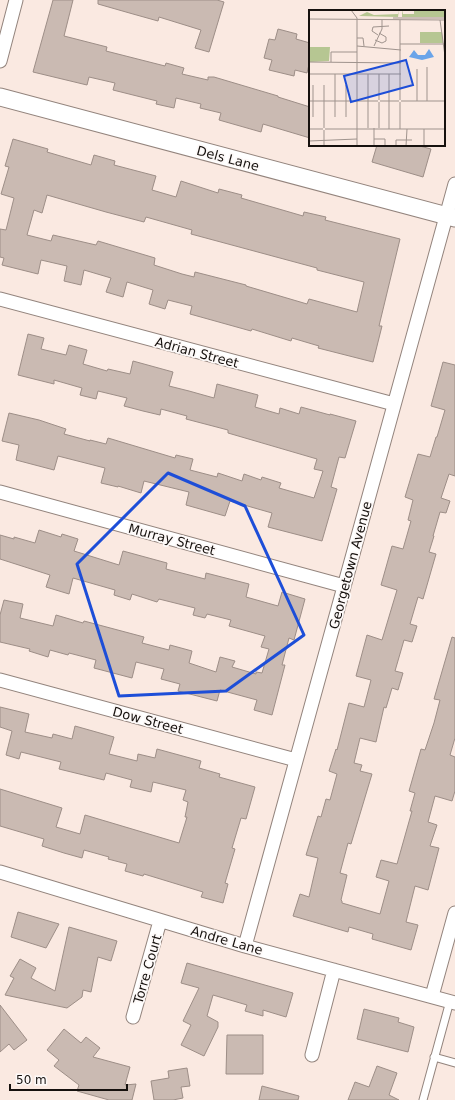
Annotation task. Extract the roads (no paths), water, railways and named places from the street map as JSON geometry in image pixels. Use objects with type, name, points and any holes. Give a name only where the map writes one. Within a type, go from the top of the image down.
[{"type":"street","points":[[0,61],[16,0]]},
{"type":"street","name":"Dels Lane","points":[[0,97],[451,217]]},
{"type":"street","name":"Georgetown Avenue","points":[[245,946],[394,404],[451,217],[455,184]]},
{"type":"street","name":"Adrian Street","points":[[0,299],[394,404]]},
{"type":"street","name":"Murray Street","points":[[0,492],[344,586]]},
{"type":"street","name":"Dow Street","points":[[0,680],[296,760]]},
{"type":"street","name":"Andre Lane","points":[[0,872],[245,946],[452,1002]]},
{"type":"street","points":[[432,996],[455,913]]},
{"type":"street","name":"Torre Court","points":[[133,1017],[160,921]]},
{"type":"street","points":[[312,1055],[334,970]]},
{"type":"lane","points":[[423,1100],[434,1057],[452,1002]]},
{"type":"lane","points":[[434,1057],[455,1063]]}]
